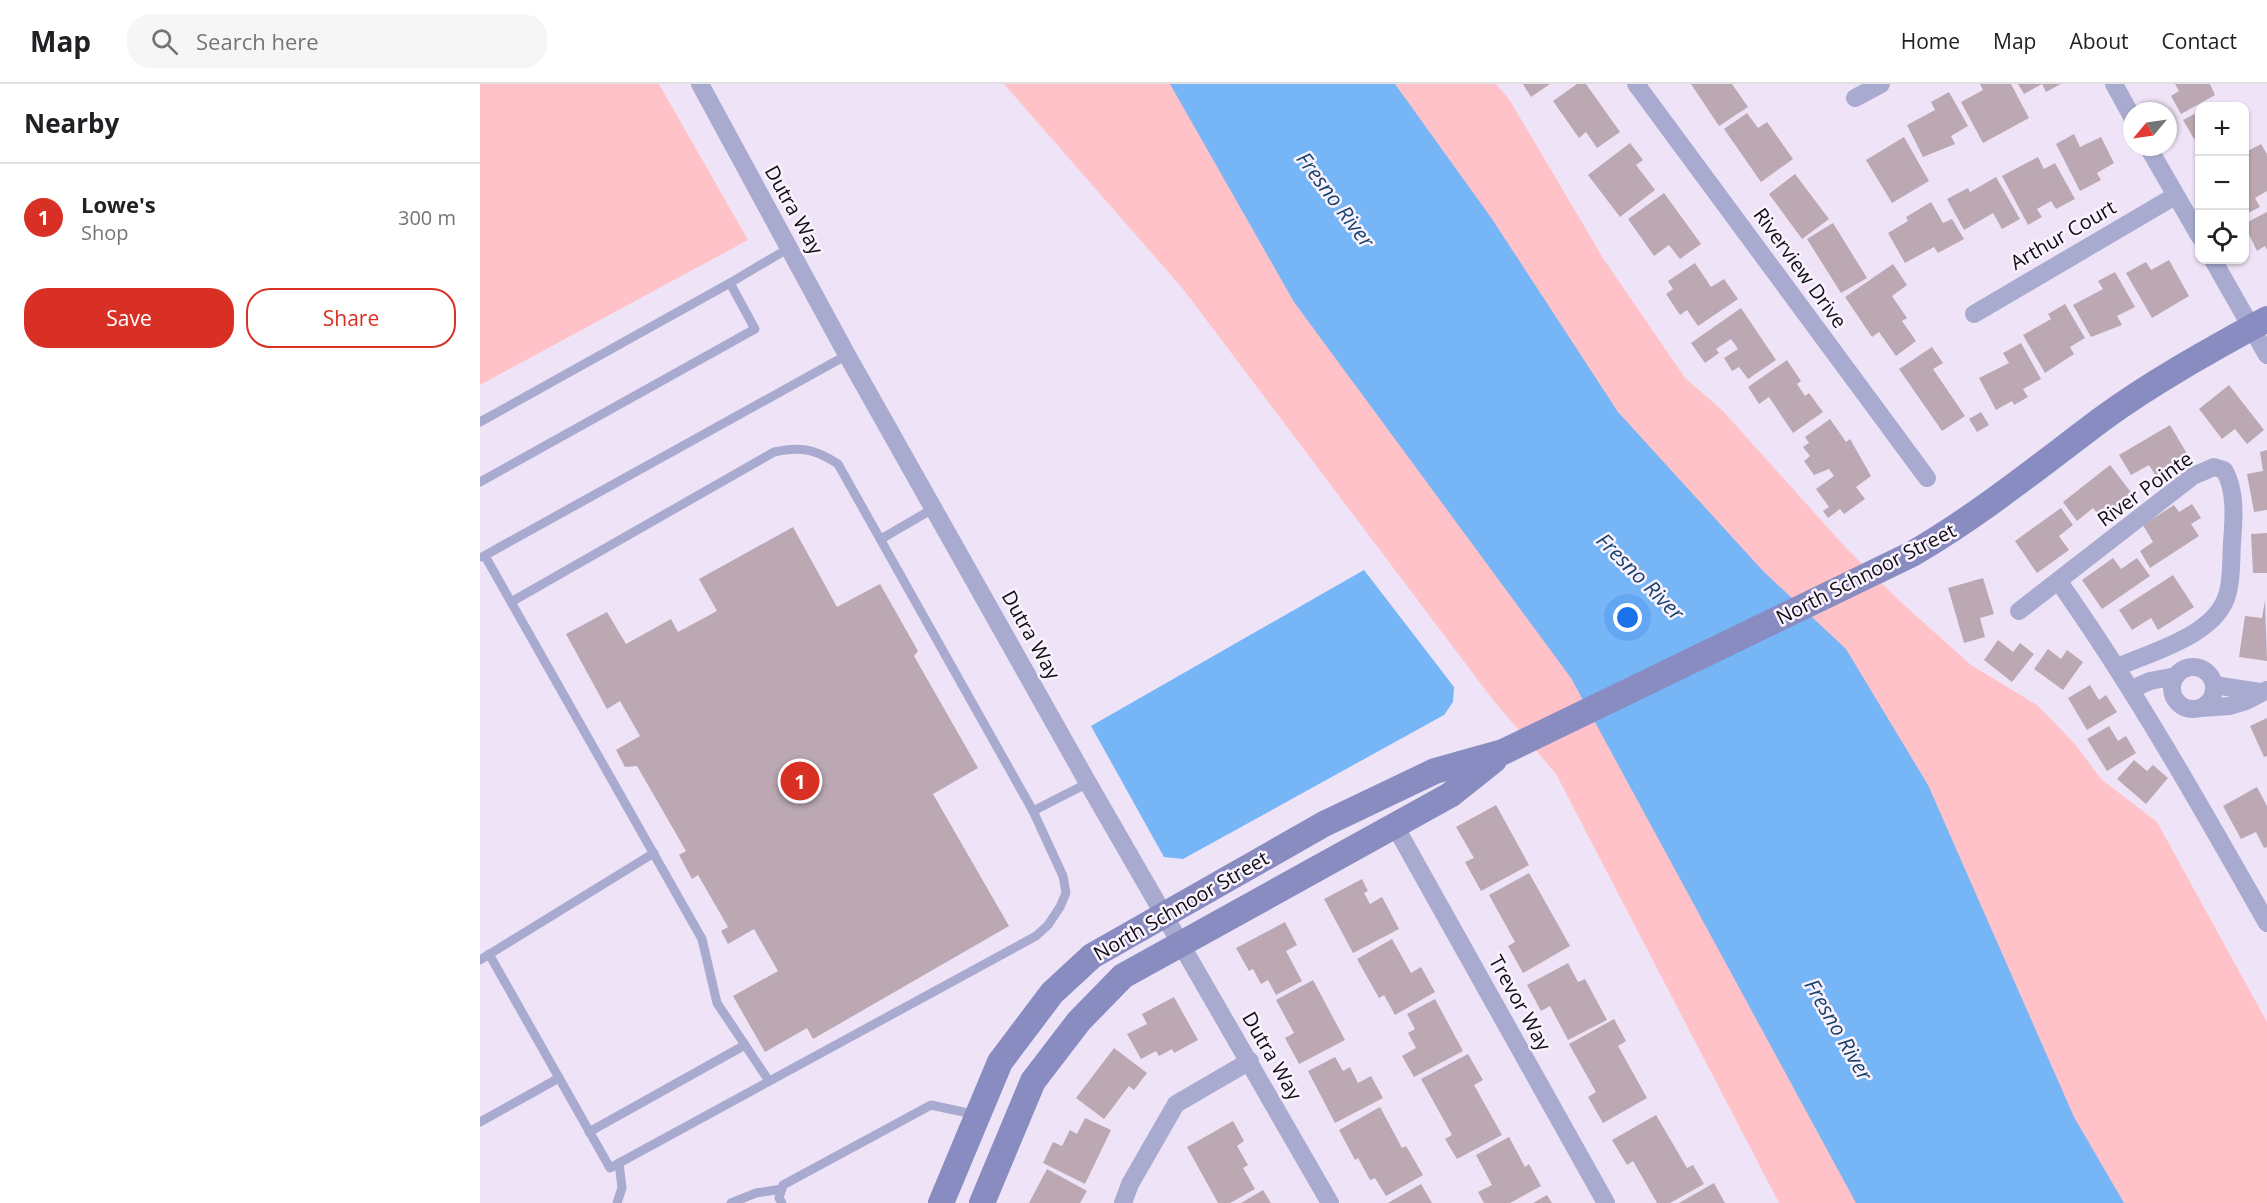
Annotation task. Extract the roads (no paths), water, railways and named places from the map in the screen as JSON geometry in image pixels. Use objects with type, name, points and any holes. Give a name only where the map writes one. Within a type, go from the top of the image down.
[{"type":"street","name":"Dutra Way","points":[[700,84],[847,355],[1088,783],[1165,913],[1330,1203]]},
{"type":"street","name":"Riverview Drive","points":[[1636,84],[1927,478]]},
{"type":"street","points":[[1855,98],[1881,84]]},
{"type":"street","points":[[2114,84],[2124,102]]},
{"type":"street","points":[[2153,156],[2195,230]]},
{"type":"street","name":"Arthur Court","points":[[1974,314],[2175,196]]},
{"type":"street","points":[[2215,264],[2260,323],[2267,355]]},
{"type":"street","name":"North Schnoor Street","points":[[941,1203],[1000,1062],[1052,993],[1092,956],[1165,913],[1344,815],[1435,771],[1503,752],[1912,554],[1968,521],[2112,412],[2148,388],[2260,323]]},
{"type":"street","name":"River Pointe","points":[[2019,611],[2193,476],[2214,467],[2224,470],[2231,482],[2233,530],[2228,594],[2214,618],[2190,637],[2118,667]]},
{"type":"street","points":[[2059,582],[2154,724],[2267,923]]},
{"type":"street","points":[[2132,688],[2150,681],[2176,676],[2187,668],[2201,669],[2207,673],[2214,685],[2212,699],[2194,709],[2154,724]]},
{"type":"street","points":[[2176,676],[2173,696],[2181,706],[2194,709],[2229,706],[2246,701],[2264,691]]},
{"type":"street","points":[[2214,685],[2264,691]]},
{"type":"street","name":"North Schnoor Street","points":[[982,1203],[1033,1081],[1079,1021],[1123,976],[1450,795],[1503,752]]},
{"type":"street","name":"Trevor Way","points":[[1395,826],[1606,1203]]},
{"type":"street","points":[[1123,1203],[1130,1184],[1176,1104],[1250,1061]]},
{"type":"lane","points":[[480,422],[789,248]]},
{"type":"lane","points":[[480,482],[755,329],[730,283]]},
{"type":"lane","points":[[769,1081],[717,1003],[702,939],[511,602],[483,557],[847,355]]},
{"type":"lane","points":[[489,954],[609,1168],[1036,936],[1048,925],[1063,900],[1064,885],[1063,876],[1033,812],[881,539],[838,464],[821,453],[792,447],[774,452],[511,602]]},
{"type":"lane","points":[[881,539],[934,508]]},
{"type":"lane","points":[[1033,812],[1088,783]]},
{"type":"lane","points":[[480,960],[654,853]]},
{"type":"lane","points":[[589,1131],[745,1045]]},
{"type":"lane","points":[[480,1122],[559,1078]]},
{"type":"lane","points":[[782,1203],[779,1198],[783,1185],[931,1106],[978,1115]]},
{"type":"lane","points":[[617,1203],[622,1188],[619,1163]]},
{"type":"lane","points":[[731,1203],[756,1193],[782,1189]]},
{"type":"water","name":"Fresno River","points":[[1170,84],[1395,84],[1492,219],[1618,412],[1763,571],[1846,649],[1928,785],[2074,1117],[2124,1203],[1856,1203],[1571,678],[1294,302]]},
{"type":"water","points":[[1364,570],[1454,687],[1453,702],[1444,715],[1183,859],[1164,857],[1091,726]]},
{"type":"place","name":"Lowe's","points":[[800,781]]}]
